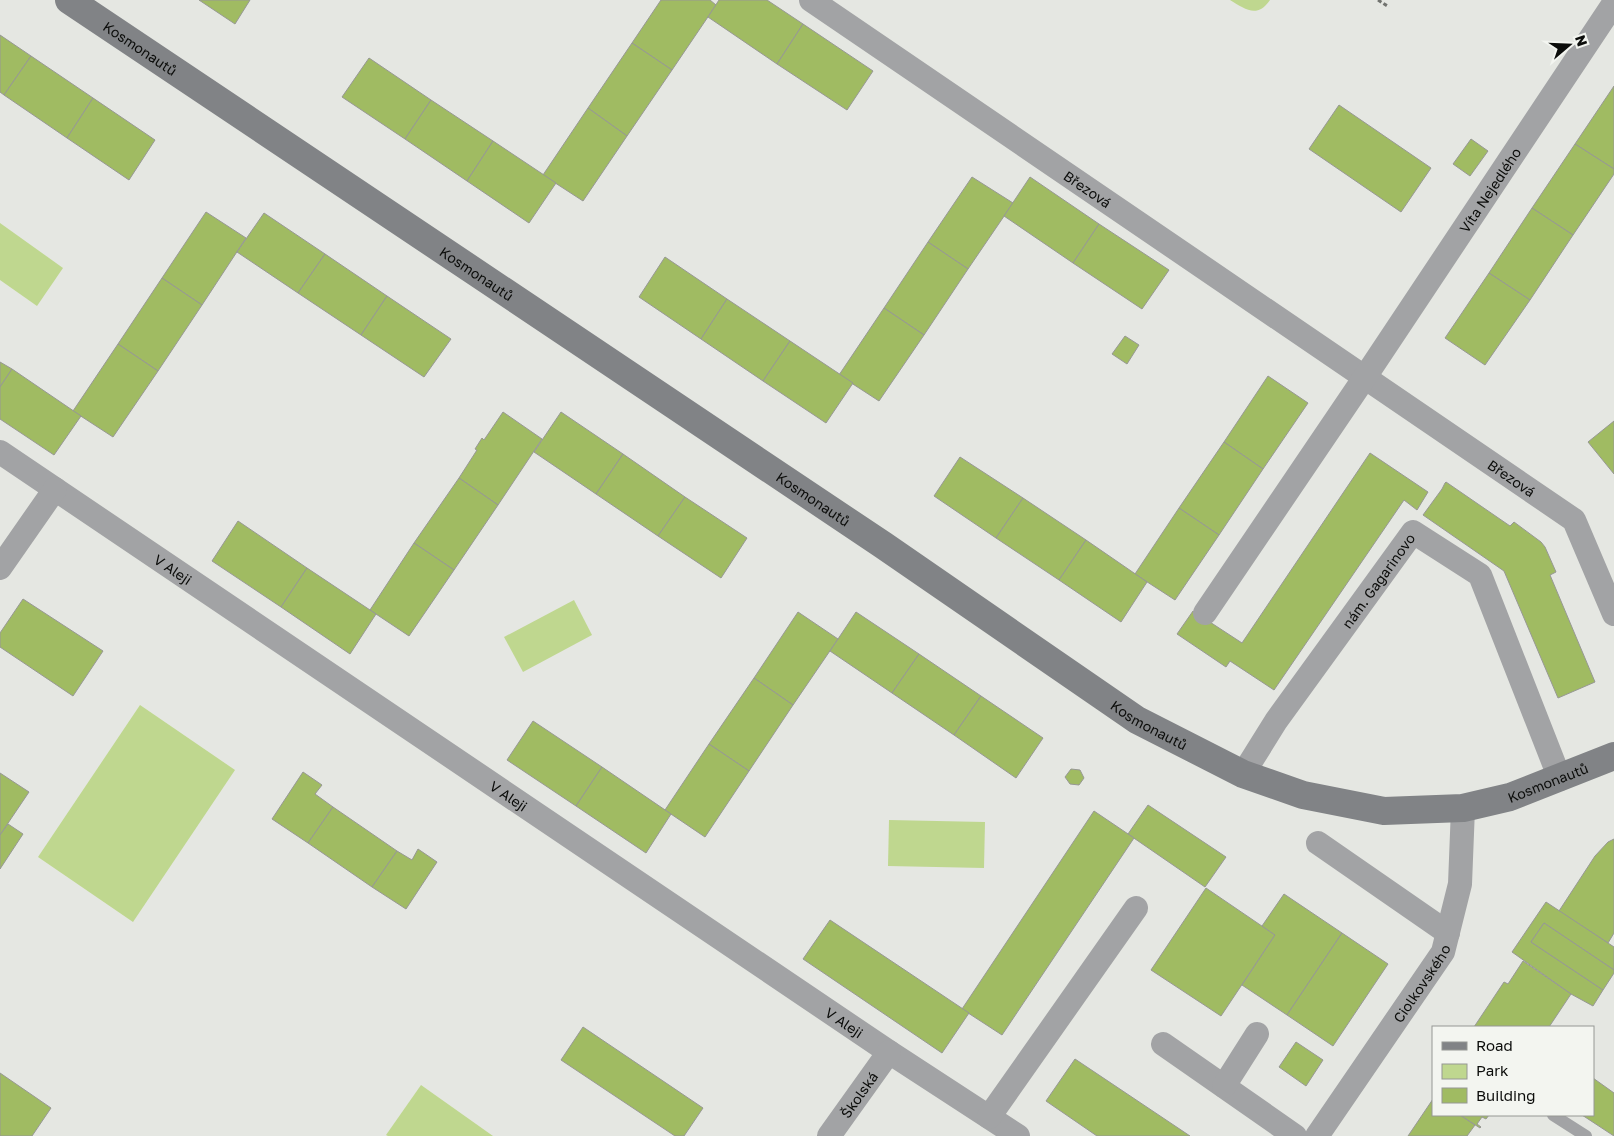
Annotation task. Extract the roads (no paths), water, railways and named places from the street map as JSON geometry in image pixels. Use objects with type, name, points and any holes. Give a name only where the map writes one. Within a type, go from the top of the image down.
[{"type":"street","name":"Kosmonautů","points":[[70,0],[883,545],[1137,720],[1243,774],[1303,795],[1384,811],[1463,808],[1510,798],[1614,756]]},
{"type":"street","name":"Březová","points":[[811,0],[1574,520],[1614,614]]},
{"type":"street","name":"Víta Nejedlého","points":[[1365,377],[1614,3]]},
{"type":"street","points":[[1205,613],[1365,377]]},
{"type":"street","name":"V Aleji","points":[[0,452],[889,1052],[1018,1136]]},
{"type":"street","points":[[0,568],[55,489]]},
{"type":"street","name":"nám. Gagarinovo","points":[[1243,774],[1276,721],[1413,532],[1480,575],[1560,779]]},
{"type":"street","name":"Ciolkovského","points":[[1317,1136],[1443,952],[1460,884],[1463,808]]},
{"type":"street","points":[[1318,843],[1448,933]]},
{"type":"street","points":[[989,1117],[1136,908]]},
{"type":"street","points":[[1224,1086],[1257,1034]]},
{"type":"street","points":[[1162,1044],[1295,1136]]},
{"type":"street","name":"Školská","points":[[829,1136],[889,1052]]},
{"type":"lane","points":[[1555,1116],[1586,1136]]}]
